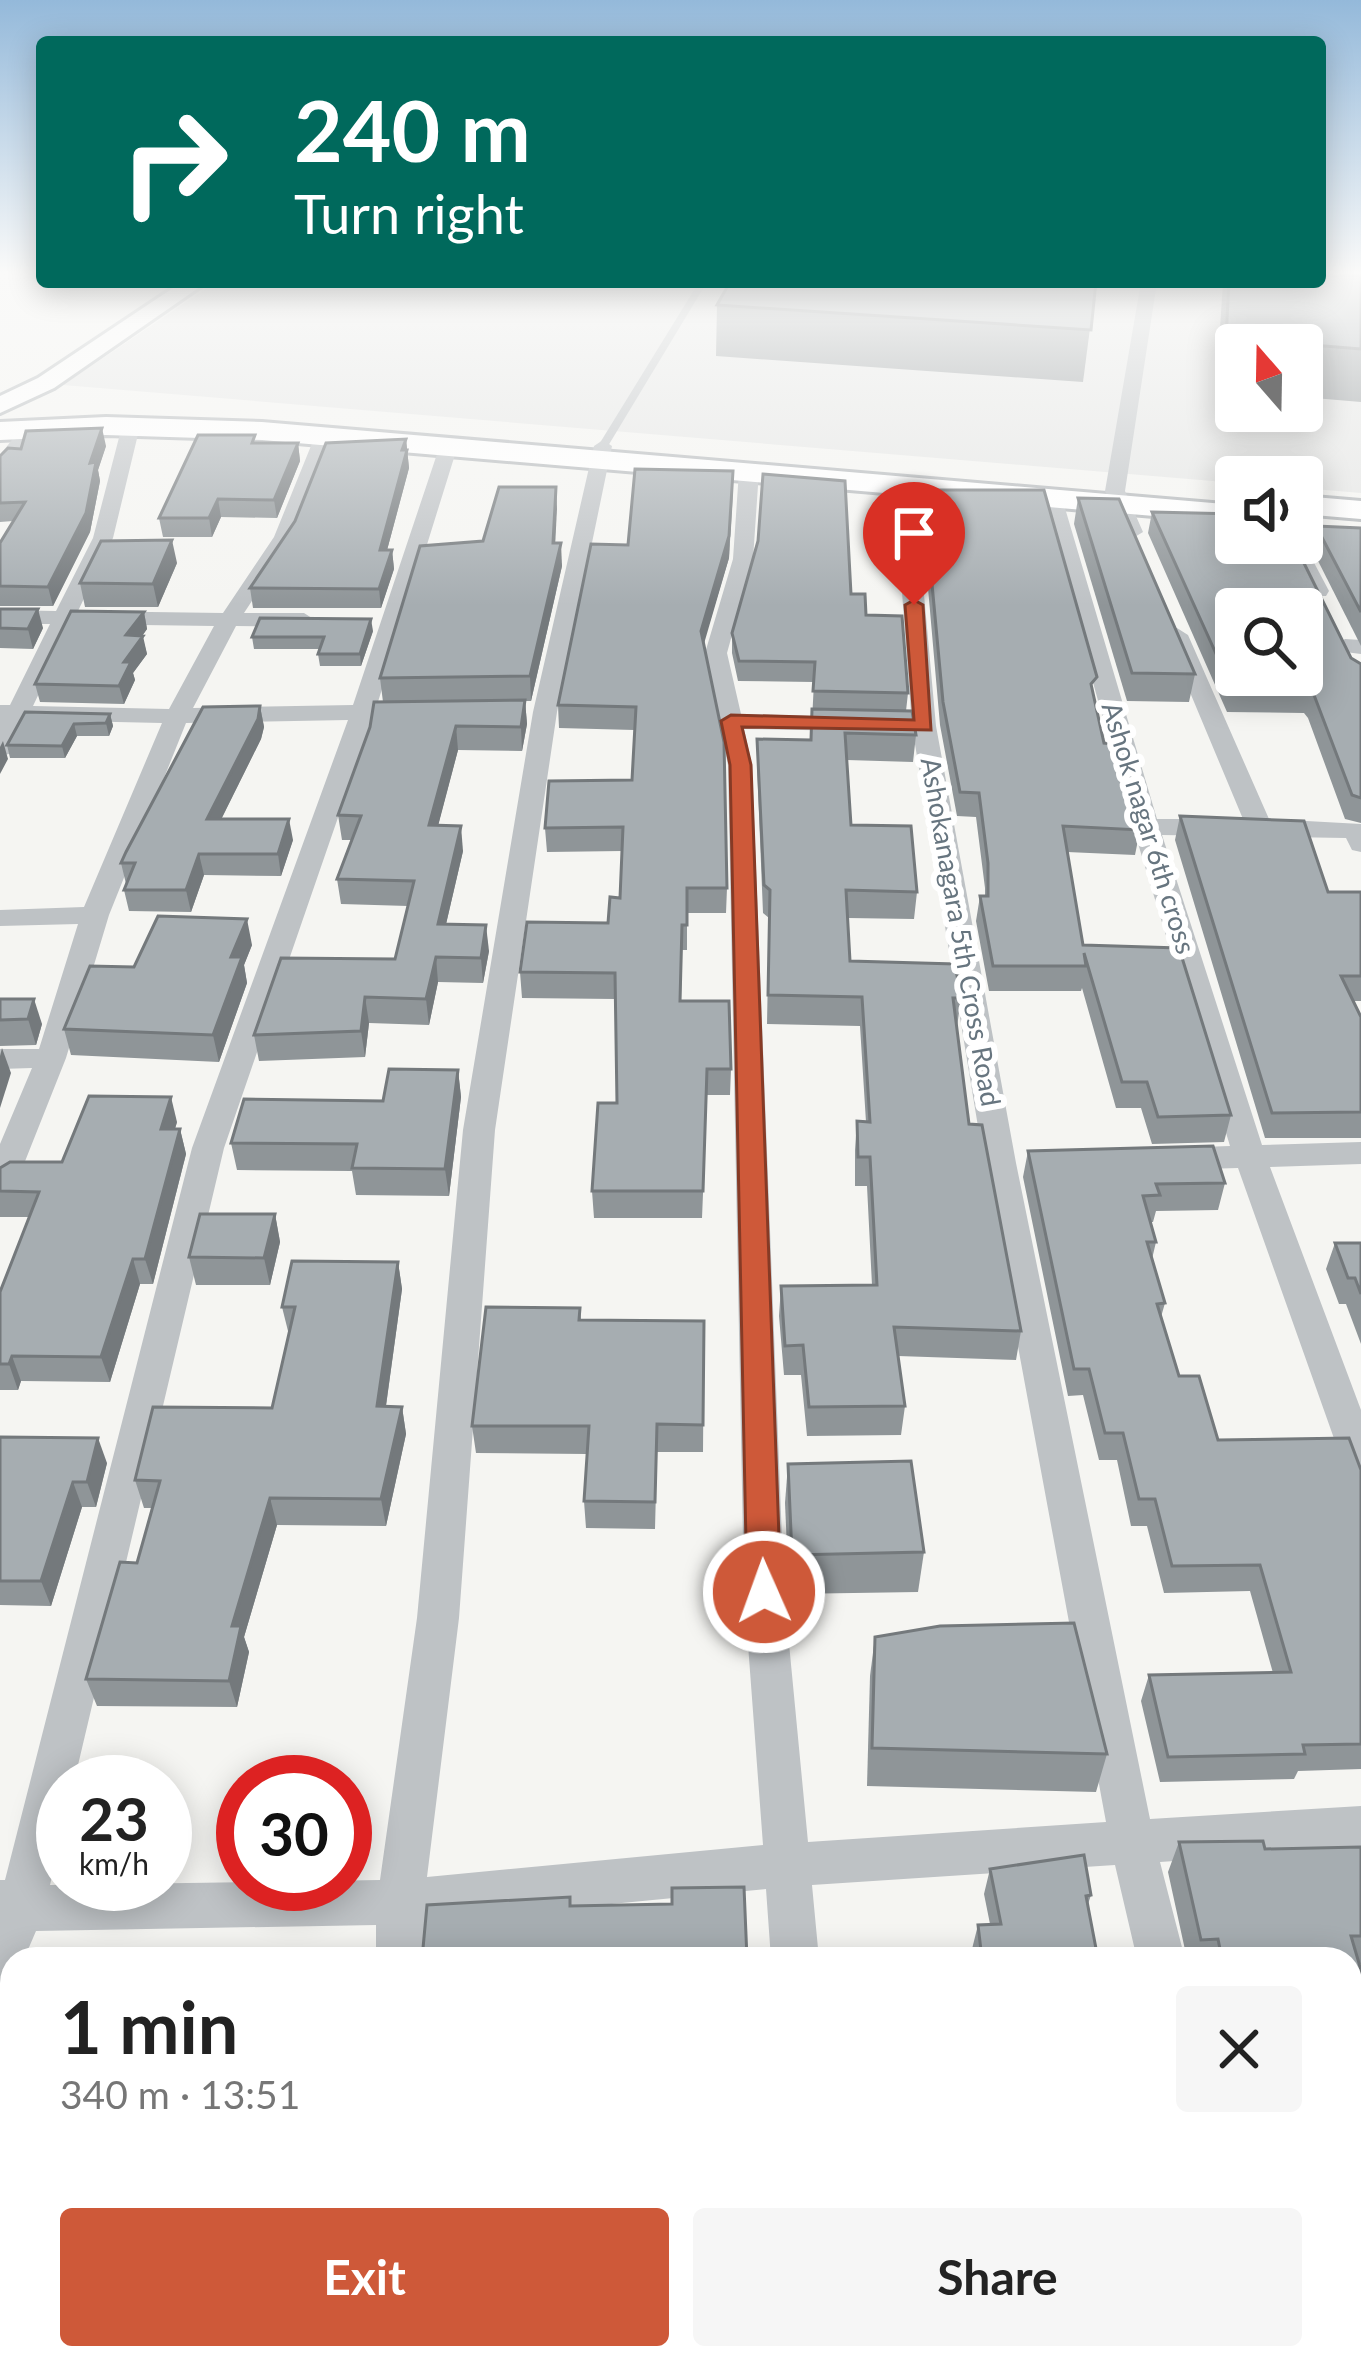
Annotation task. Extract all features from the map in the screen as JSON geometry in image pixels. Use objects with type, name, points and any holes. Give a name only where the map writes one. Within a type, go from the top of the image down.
[{"type":"main road","points":[[6,402],[41,386]]},
{"type":"main road","points":[[6,402],[88,423]]},
{"type":"main road","points":[[0,422],[334,425],[1118,497],[1215,511]]},
{"type":"main road","points":[[15,430],[88,423],[602,452],[749,471],[1052,498],[1215,499]]},
{"type":"main road","points":[[1323,507],[1361,510]]},
{"type":"main road","points":[[1323,521],[1361,524]]},
{"type":"street","points":[[1134,386],[1118,497],[1139,547]]},
{"type":"street","points":[[0,749],[9,712],[63,617],[112,516],[131,426]]},
{"type":"street","points":[[0,468],[15,430]]},
{"type":"street","points":[[3,1167],[51,1058],[95,916],[177,716],[228,621],[284,537],[324,436]]},
{"type":"street","points":[[2,1947],[208,1148],[363,712],[381,620],[449,445]]},
{"type":"street","points":[[400,1947],[400,1903],[438,1618],[479,1130],[534,712],[602,452]]},
{"type":"street","points":[[749,471],[743,559],[716,653],[740,765],[764,1592],[794,1947]]},
{"type":"street","name":"Ashokanagara 5th Cross Road","points":[[904,484],[903,725],[1011,1163],[1132,1842],[1158,1947]]},
{"type":"street","name":"Ashok nagar 6th cross","points":[[1052,498],[1146,827],[1250,1156],[1361,1461]]},
{"type":"street","points":[[1305,564],[1361,679]]},
{"type":"street","points":[[1167,611],[1259,826]]},
{"type":"street","points":[[0,617],[322,620]]},
{"type":"street","points":[[9,712],[177,716],[409,712]]},
{"type":"street","points":[[731,721],[903,725]]},
{"type":"street","points":[[1146,827],[1259,826],[1360,836]]},
{"type":"street","points":[[0,918],[95,916]]},
{"type":"street","points":[[0,1059],[51,1058]]},
{"type":"street","points":[[1136,1160],[1361,1154]]},
{"type":"street","points":[[10,1905],[400,1903],[787,1865],[1361,1827]]},
{"type":"lane","points":[[602,452],[642,386]]},
{"type":"shaded area","points":[[69,386],[1215,386],[1215,432],[1323,432],[1323,386],[1361,386],[1361,493],[1323,490],[1323,456],[1215,456],[1215,481]]},
{"type":"building","points":[[102,428],[90,463],[96,462],[86,513],[48,587],[0,586],[0,543],[25,502],[0,503],[0,456],[8,448],[21,449],[26,431]]},
{"type":"building","points":[[198,435],[255,435],[252,443],[298,443],[274,500],[218,499],[209,518],[159,518]]},
{"type":"building","points":[[406,439],[380,550],[392,550],[379,589],[250,588],[295,521],[326,443]]},
{"type":"building","points":[[635,469],[733,471],[729,536],[701,631],[724,742],[727,888],[687,888],[687,925],[682,925],[680,1001],[729,1001],[731,1069],[707,1069],[703,1191],[592,1191],[598,1103],[617,1103],[615,973],[520,972],[527,922],[608,923],[610,897],[620,898],[623,827],[545,828],[549,781],[632,780],[636,707],[558,705],[591,544],[628,545]]},
{"type":"building","points":[[763,474],[845,481],[851,594],[865,594],[866,615],[902,616],[908,693],[813,691],[815,662],[739,661],[732,633],[758,541]]},
{"type":"building","points":[[499,487],[556,487],[553,543],[561,543],[530,676],[380,678],[420,546],[483,541]]},
{"type":"building","points":[[925,490],[1044,490],[1097,677],[1091,684],[1104,743],[1114,744],[1140,830],[1063,826],[1083,945],[1179,948],[1231,1115],[1158,1117],[1147,1082],[1122,1082],[1084,953],[1086,966],[993,966],[980,896],[988,896],[988,863],[979,793],[960,792],[943,702]]},
{"type":"building","points":[[1078,498],[1119,499],[1195,674],[1132,673]]},
{"type":"building","points":[[1152,512],[1215,514],[1215,564],[1304,564],[1316,588],[1215,588],[1215,651]]},
{"type":"building","points":[[1323,526],[1361,528],[1361,612],[1323,539]]},
{"type":"building","points":[[172,540],[153,584],[80,583],[101,541]]},
{"type":"building","points":[[1323,602],[1351,658],[1361,664],[1361,798],[1352,795],[1314,696],[1323,696]]},
{"type":"building","points":[[0,609],[38,609],[28,629],[0,628]]},
{"type":"building","points":[[71,611],[144,612],[126,635],[143,636],[124,662],[131,662],[119,686],[35,684]]},
{"type":"building","points":[[260,618],[371,619],[360,654],[318,654],[324,637],[252,637]]},
{"type":"building","points":[[525,700],[521,727],[456,726],[429,825],[461,826],[438,924],[486,925],[481,958],[436,957],[426,999],[365,997],[361,1031],[254,1035],[281,958],[395,959],[414,881],[337,879],[361,816],[338,815],[370,727],[374,702]]},
{"type":"building","points":[[260,706],[258,719],[207,819],[289,819],[278,854],[199,854],[186,890],[124,890],[135,863],[121,863],[203,707]]},
{"type":"building","points":[[812,709],[912,711],[916,735],[845,733],[851,825],[911,826],[917,892],[846,890],[850,961],[955,964],[961,998],[953,998],[969,1124],[982,1125],[1021,1331],[894,1327],[905,1406],[809,1407],[803,1345],[785,1346],[781,1286],[877,1285],[870,1157],[858,1157],[857,1121],[870,1122],[862,997],[768,995],[770,890],[764,885],[757,739],[811,740]]},
{"type":"building","points":[[25,712],[110,714],[106,723],[74,724],[62,746],[7,745]]},
{"type":"building","points":[[1180,816],[1304,821],[1328,892],[1361,892],[1361,976],[1341,976],[1361,1017],[1361,1112],[1272,1113]]},
{"type":"building","points":[[158,916],[247,919],[231,957],[242,957],[213,1035],[64,1029],[90,966],[134,967]]},
{"type":"building","points":[[0,999],[34,999],[28,1019],[0,1020]]},
{"type":"building","points":[[389,1069],[458,1070],[445,1169],[352,1168],[357,1144],[231,1143],[244,1099],[383,1101]]},
{"type":"building","points":[[89,1096],[171,1097],[161,1129],[180,1129],[145,1259],[133,1259],[101,1357],[12,1356],[9,1364],[0,1364],[0,1292],[39,1192],[0,1191],[0,1168],[10,1162],[62,1162]]},
{"type":"building","points":[[1213,1146],[1225,1183],[1156,1184],[1160,1195],[1143,1196],[1156,1242],[1147,1242],[1165,1303],[1157,1304],[1179,1376],[1199,1376],[1218,1440],[1349,1438],[1361,1470],[1361,1744],[1303,1745],[1305,1754],[1168,1757],[1149,1675],[1291,1672],[1260,1565],[1172,1566],[1155,1499],[1139,1499],[1123,1433],[1105,1433],[1089,1369],[1074,1369],[1028,1151]]},
{"type":"building","points":[[200,1214],[275,1214],[264,1258],[189,1257]]},
{"type":"building","points":[[1335,1243],[1361,1243],[1361,1294],[1355,1278],[1348,1278]]},
{"type":"building","points":[[292,1261],[398,1262],[377,1406],[402,1407],[381,1499],[270,1498],[232,1626],[241,1626],[229,1681],[86,1679],[120,1562],[137,1563],[160,1481],[135,1480],[153,1407],[272,1408],[295,1307],[282,1307]]},
{"type":"building","points":[[486,1307],[580,1308],[579,1320],[704,1321],[703,1425],[657,1424],[655,1502],[584,1501],[589,1426],[472,1426]]},
{"type":"building","points":[[0,1437],[98,1438],[87,1482],[73,1482],[41,1581],[0,1581]]},
{"type":"building","points":[[911,1461],[924,1552],[792,1555],[788,1464]]},
{"type":"building","points":[[1074,1623],[1107,1754],[872,1748],[875,1637],[940,1626]]},
{"type":"building","points":[[1263,1841],[1265,1849],[1361,1847],[1361,1936],[1351,1936],[1354,1947],[1220,1947],[1218,1939],[1201,1940],[1179,1842]]},
{"type":"building","points":[[1084,1855],[1096,1947],[981,1947],[978,1925],[1001,1924],[990,1869]]},
{"type":"building","points":[[744,1887],[746,1947],[423,1947],[427,1905],[570,1897],[570,1906],[672,1904],[672,1888]]},
{"type":"route","points":[[764,1592],[740,765],[731,721],[924,726],[914,605]]}]
